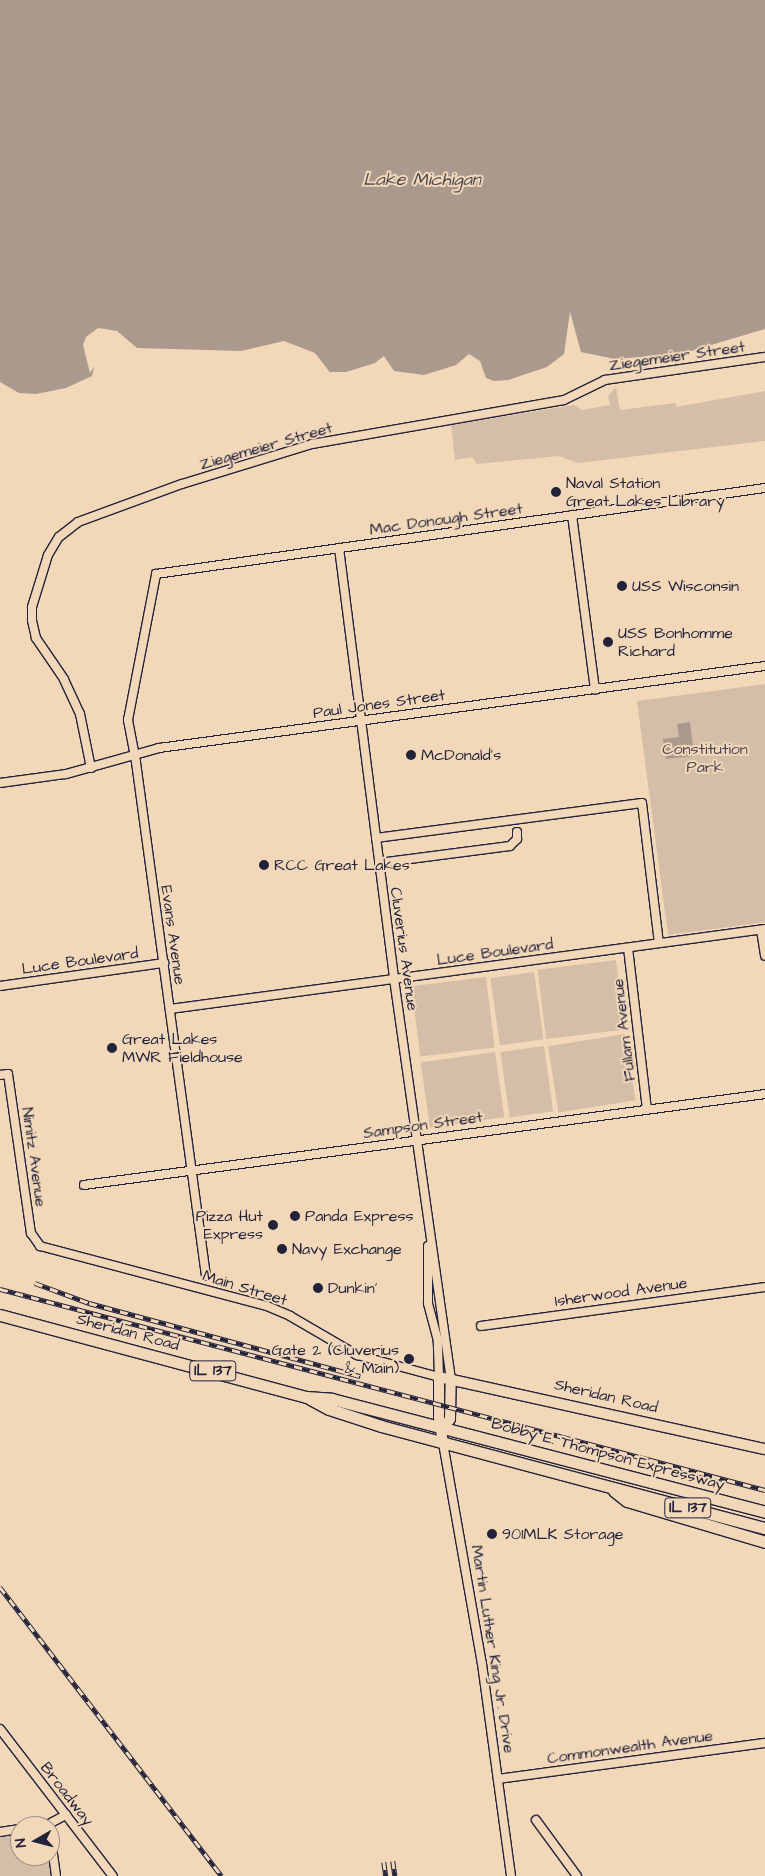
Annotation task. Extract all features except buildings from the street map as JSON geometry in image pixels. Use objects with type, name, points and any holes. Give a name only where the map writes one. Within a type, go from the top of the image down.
[{"type":"highway","name":"Sheridan Road","points":[[0,1315],[306,1397],[329,1409],[443,1443]]},
{"type":"highway","name":"Sheridan Road","points":[[306,1397],[332,1398],[443,1428]]},
{"type":"highway","name":"Bobby E. Thompson Expressway","points":[[443,1428],[765,1512]]},
{"type":"highway","name":"Bobby E. Thompson Expressway","points":[[443,1443],[765,1528]]},
{"type":"highway","points":[[611,1488],[628,1502],[765,1542]]},
{"type":"main road","name":"Sheridan Road","points":[[439,1377],[765,1449]]},
{"type":"main road","name":"Martin Luther King Jr. Drive","points":[[439,1377],[439,1417],[443,1428],[443,1443]]},
{"type":"main road","name":"Martin Luther King Jr. Drive","points":[[443,1428],[450,1419],[451,1380]]},
{"type":"street","name":"Ziegemeier Street","points":[[91,768],[80,714],[64,679],[36,638],[32,620],[32,607],[48,555],[59,537],[78,522],[182,484],[312,444],[564,400],[605,380],[765,357]]},
{"type":"street","name":"Mac Donough Street","points":[[151,599],[156,574],[765,488]]},
{"type":"street","points":[[572,515],[595,689]]},
{"type":"street","name":"Cluverius Avenue","points":[[338,548],[394,979],[451,1380]]},
{"type":"street","name":"Evans Avenue","points":[[151,599],[128,720],[135,755],[206,1276]]},
{"type":"street","name":"Paul Jones Street","points":[[0,783],[91,768],[159,748],[765,666]]},
{"type":"street","points":[[376,838],[642,803],[658,944]]},
{"type":"street","points":[[379,863],[510,846],[517,839],[517,832]]},
{"type":"street","points":[[763,929],[765,956]]},
{"type":"street","name":"Luce Boulevard","points":[[170,1009],[763,929]]},
{"type":"street","name":"Fullam Avenue","points":[[628,948],[648,1110]]},
{"type":"street","name":"Luce Boulevard","points":[[0,986],[164,963]]},
{"type":"street","name":"Nimitz Avenue","points":[[4,1074],[31,1233],[35,1244]]},
{"type":"street","name":"Sampson Street","points":[[84,1185],[765,1094]]},
{"type":"street","name":"Cluverius Avenue","points":[[429,1234],[428,1303],[431,1322],[436,1333],[439,1377]]},
{"type":"street","name":"Main Street","points":[[35,1244],[267,1306],[290,1316],[357,1355],[439,1377]]},
{"type":"street","name":"Isherwood Avenue","points":[[481,1326],[765,1287]]},
{"type":"street","name":"Martin Luther King Jr. Drive","points":[[443,1443],[474,1615],[511,1876]]},
{"type":"street","name":"Broadway","points":[[0,1728],[113,1876]]},
{"type":"street","name":"Commonwealth Avenue","points":[[498,1779],[765,1743]]},
{"type":"street","points":[[60,1819],[66,1815]]},
{"type":"street","points":[[536,1820],[577,1876]]},
{"type":"green space","points":[[616,387],[620,410],[676,403],[676,407],[765,391],[765,441],[578,463],[559,456],[477,464],[472,457],[455,460],[451,425],[574,405],[582,410],[610,405],[608,396]]},
{"type":"green space","name":"Constitution Park","points":[[765,684],[765,922],[668,935],[637,701]]},
{"type":"green space","points":[[616,960],[625,1029],[546,1039],[538,970]]},
{"type":"green space","points":[[534,972],[543,1039],[500,1045],[490,978]]},
{"type":"green space","points":[[486,977],[495,1047],[420,1057],[412,986]]},
{"type":"green space","points":[[625,1034],[635,1100],[558,1112],[548,1046]]},
{"type":"green space","points":[[544,1046],[553,1111],[510,1117],[500,1052]]},
{"type":"green space","points":[[495,1052],[504,1117],[430,1128],[421,1062]]},
{"type":"green space","points":[[10,1836],[10,1866],[50,1866],[51,1876],[0,1876],[0,1837]]},
{"type":"water","name":"Lake Michigan","points":[[0,0],[765,0],[765,329],[681,354],[615,359],[581,352],[570,312],[564,354],[547,367],[508,380],[494,381],[486,378],[480,361],[469,354],[456,365],[424,375],[394,371],[384,356],[375,363],[346,372],[327,372],[312,358],[288,347],[245,354],[120,351],[96,359],[92,376],[66,388],[36,394],[19,393],[0,382]]},
{"type":"water","points":[[690,722],[694,756],[666,759],[663,739],[679,737],[677,724]]},
{"type":"pier","points":[[98,328],[117,331],[137,348],[241,351],[284,341],[315,353],[332,375],[326,374],[310,360],[287,349],[245,356],[120,353],[98,361],[90,373],[83,345],[86,337]]},
{"type":"railway","points":[[35,1283],[89,1303],[360,1376]]},
{"type":"railway","points":[[0,1289],[765,1490]]},
{"type":"railway","points":[[0,1587],[222,1876]]},
{"type":"railway","points":[[393,1861],[395,1876]]},
{"type":"railway","points":[[384,1862],[386,1876]]},
{"type":"place","name":"Naval Station Great Lakes Library","points":[[556,492]]},
{"type":"place","name":"USS Wisconsin","points":[[622,586]]},
{"type":"place","name":"USS Bonhomme Richard","points":[[608,642]]},
{"type":"place","name":"McDonald's","points":[[411,755]]},
{"type":"place","name":"RCC Great Lakes","points":[[264,865]]},
{"type":"place","name":"Great Lakes MWR Fieldhouse","points":[[112,1048]]},
{"type":"place","name":"Panda Express","points":[[295,1216]]},
{"type":"place","name":"Pizza Hut Express","points":[[273,1225]]},
{"type":"place","name":"Navy Exchange","points":[[282,1249]]},
{"type":"place","name":"Dunkin'","points":[[318,1288]]},
{"type":"place","name":"Gate 2 (Cluverius & Main)","points":[[409,1359]]},
{"type":"place","name":"901MLK Storage","points":[[492,1534]]}]
